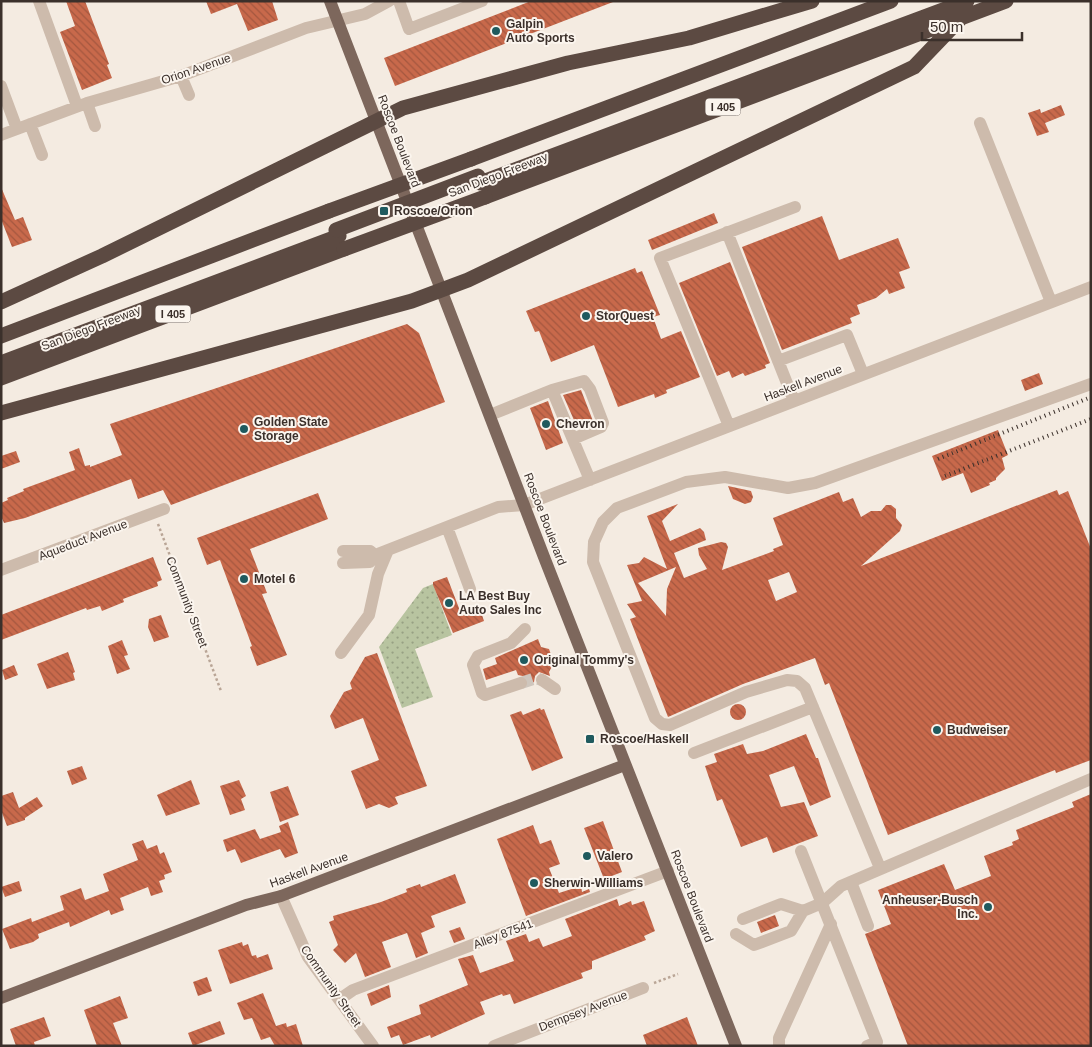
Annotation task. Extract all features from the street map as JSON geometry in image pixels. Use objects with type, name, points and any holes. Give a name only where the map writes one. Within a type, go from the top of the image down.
[{"type":"highway","points":[[1,302],[188,214],[403,108],[568,63],[689,38],[812,1]]},
{"type":"highway","name":"San Diego Freeway","points":[[1,336],[891,1]]},
{"type":"highway","points":[[481,185],[943,1]]},
{"type":"highway","points":[[1,363],[340,238],[967,1]]},
{"type":"highway","name":"San Diego Freeway","points":[[1,378],[340,238],[481,185],[1006,1]]},
{"type":"highway","points":[[1,413],[412,301],[468,280],[914,67],[962,18]]},
{"type":"highway","points":[[1,355],[340,238]]},
{"type":"main road","name":"Roscoe Boulevard","points":[[330,1],[625,765],[736,1046]]},
{"type":"main road","name":"Haskell Avenue","points":[[1,998],[246,905],[281,896],[625,765]]},
{"type":"street","points":[[39,1],[82,105],[95,126]]},
{"type":"street","name":"Orion Avenue","points":[[1,135],[82,105],[181,76],[306,28],[365,14],[389,1]]},
{"type":"street","points":[[399,1],[409,28],[482,1]]},
{"type":"street","points":[[181,76],[190,95]]},
{"type":"street","points":[[1,86],[17,129]]},
{"type":"street","points":[[980,123],[1052,302]]},
{"type":"street","points":[[30,124],[42,155]]},
{"type":"street","points":[[729,426],[660,258],[795,207]]},
{"type":"street","points":[[727,232],[794,401]]},
{"type":"street","name":"Haskell Avenue","points":[[343,557],[364,564],[370,562],[376,555],[498,507],[524,505],[1091,287]]},
{"type":"street","points":[[778,361],[848,334],[863,374]]},
{"type":"street","points":[[490,415],[552,390],[584,381],[590,389],[603,423],[601,427],[572,438]]},
{"type":"street","points":[[880,868],[805,688],[797,681],[787,680],[746,692],[670,725],[662,724],[655,718],[593,562],[594,542],[603,522],[617,508],[686,482],[725,477],[788,488],[815,483],[1091,384]]},
{"type":"street","points":[[552,390],[590,480]]},
{"type":"street","name":"Aqueduct Avenue","points":[[1,570],[159,511]]},
{"type":"street","points":[[447,527],[470,589]]},
{"type":"street","points":[[341,653],[369,615],[378,574],[388,550]]},
{"type":"street","points":[[521,683],[485,695],[482,693],[473,665],[478,656],[511,643],[525,629]]},
{"type":"street","points":[[542,680],[555,689]]},
{"type":"street","points":[[694,753],[813,708]]},
{"type":"street","points":[[736,934],[754,945],[791,931],[803,911],[822,903],[841,886],[1091,779]]},
{"type":"street","points":[[801,851],[877,1042],[867,1046]]},
{"type":"street","name":"Alley 87541","points":[[340,999],[353,990],[668,871]]},
{"type":"street","points":[[851,882],[868,926]]},
{"type":"street","name":"Community Street","points":[[281,896],[308,957],[373,1046]]},
{"type":"street","points":[[743,918],[781,904],[803,911]]},
{"type":"street","points":[[779,1046],[779,1038],[830,924]]},
{"type":"street","name":"Dempsey Avenue","points":[[494,1046],[643,988]]},
{"type":"path","name":"Community Street","points":[[159,511],[221,692]]},
{"type":"path","points":[[643,988],[678,974]]},
{"type":"green space","points":[[433,584],[452,635],[415,649],[433,697],[402,708],[379,647],[423,588]]},
{"type":"building","points":[[66,1],[85,1],[109,64],[107,65],[112,78],[82,90],[60,32],[75,26]]},
{"type":"building","points":[[206,1],[272,1],[278,20],[248,31],[237,4],[211,14]]},
{"type":"building","name":"Galpin Auto Sports","points":[[531,1],[613,2],[395,86],[384,58]]},
{"type":"building","points":[[1061,105],[1065,115],[1045,123],[1049,132],[1037,136],[1028,113],[1040,109],[1041,113]]},
{"type":"building","points":[[1,187],[15,220],[23,217],[32,240],[12,247],[1,219]]},
{"type":"building","points":[[714,213],[718,223],[652,250],[648,240]]},
{"type":"building","points":[[822,216],[839,260],[898,238],[910,268],[899,272],[905,288],[889,294],[887,289],[876,298],[857,305],[860,314],[850,318],[852,323],[782,350],[742,247]]},
{"type":"building","points":[[730,262],[770,363],[765,365],[766,368],[745,376],[743,373],[732,378],[729,371],[717,376],[679,283]]},
{"type":"building","points":[[635,268],[637,273],[642,271],[660,315],[653,317],[661,339],[681,331],[700,377],[666,390],[667,393],[655,398],[654,394],[618,407],[594,345],[551,362],[539,331],[535,332],[526,311]]},
{"type":"building","points":[[407,324],[419,333],[445,402],[171,505],[163,490],[138,499],[131,479],[25,518],[4,523],[1,516],[1,503],[8,500],[7,498],[24,491],[23,489],[75,470],[69,452],[79,448],[85,466],[90,465],[90,467],[122,455],[110,424]]},
{"type":"building","points":[[1039,373],[1043,384],[1025,391],[1021,380]]},
{"type":"building","points":[[581,390],[593,421],[577,427],[563,395]]},
{"type":"building","name":"Chevron","points":[[548,401],[563,443],[546,450],[530,408]]},
{"type":"building","points":[[998,430],[1008,455],[1002,458],[1005,469],[996,480],[989,483],[990,485],[971,493],[963,473],[942,481],[932,456]]},
{"type":"building","points":[[16,451],[20,462],[1,469],[1,456]]},
{"type":"building","points":[[728,486],[751,491],[753,497],[751,502],[745,504],[733,499]]},
{"type":"building","points":[[1057,490],[1059,495],[1068,491],[1091,549],[1091,760],[1056,773],[1055,770],[888,835],[829,683],[825,685],[815,658],[743,684],[668,717],[630,619],[636,617],[627,604],[642,601],[627,565],[639,563],[644,557],[667,569],[647,516],[678,504],[662,521],[670,541],[700,528],[704,532],[706,540],[674,553],[684,578],[707,569],[699,555],[698,548],[721,542],[726,543],[728,547],[722,570],[774,551],[773,549],[783,545],[773,518],[839,492],[843,502],[853,498],[861,517],[871,511],[881,511],[886,505],[891,505],[896,509],[896,518],[902,525],[900,531],[861,566]],"holes":[[[676,567],[667,589],[666,616],[638,583]],[[789,572],[797,592],[776,601],[768,580]]]},
{"type":"building","name":"Motel 6","points":[[318,493],[328,519],[250,549],[267,593],[262,594],[287,655],[257,666],[250,647],[252,646],[220,560],[207,565],[197,538]]},
{"type":"building","points":[[153,557],[162,580],[157,582],[158,586],[123,599],[124,602],[102,611],[100,606],[87,610],[86,608],[1,640],[1,615]]},
{"type":"building","name":"LA Best Buy Auto Sales Inc","points":[[447,577],[462,616],[480,609],[484,621],[453,633],[433,585],[433,582]]},
{"type":"building","points":[[161,615],[169,637],[154,642],[148,627],[149,619]]},
{"type":"building","name":"Original Tommy's","points":[[538,639],[541,647],[549,649],[554,663],[549,672],[550,676],[539,672],[535,676],[534,682],[529,685],[527,677],[518,675],[516,670],[486,680],[483,669],[497,664],[495,658]]},
{"type":"building","points":[[122,640],[128,655],[124,656],[130,669],[117,674],[108,646]]},
{"type":"building","points":[[68,652],[75,672],[73,673],[75,680],[47,689],[37,664]]},
{"type":"building","points":[[377,653],[427,786],[395,797],[398,804],[389,808],[379,804],[366,809],[351,771],[379,760],[363,718],[335,729],[330,716],[344,692],[352,689],[350,683],[365,657]]},
{"type":"building","points":[[14,665],[18,675],[5,680],[2,670]]},
{"type":"building","points":[[738,704],[744,706],[746,712],[744,718],[738,720],[732,718],[730,712],[732,706]]},
{"type":"building","points":[[540,708],[541,710],[544,709],[563,758],[532,771],[510,715],[521,711],[523,715]]},
{"type":"building","points":[[806,734],[816,758],[818,758],[831,797],[810,806],[794,766],[769,775],[781,807],[804,802],[818,836],[773,853],[767,837],[741,847],[722,799],[717,801],[705,766],[717,762],[714,754],[743,744],[747,754],[763,751]]},
{"type":"building","points":[[82,766],[87,779],[72,785],[67,771]]},
{"type":"building","points":[[191,780],[200,804],[166,816],[157,795]]},
{"type":"building","points":[[239,780],[246,796],[241,799],[245,810],[230,815],[220,786]]},
{"type":"building","points":[[288,786],[299,815],[280,822],[270,792]]},
{"type":"building","points":[[13,792],[19,808],[37,797],[43,806],[25,818],[25,820],[7,826],[1,810],[1,796]]},
{"type":"building","name":"Anheuser-Busch Inc.","points":[[1091,794],[1091,1046],[908,1046],[865,934],[891,924],[878,890],[944,864],[955,890],[991,876],[984,856],[1013,845],[1012,842],[1019,839],[1016,830],[1074,807],[1072,802]]},
{"type":"building","name":"Valero","points":[[603,821],[622,872],[604,879],[584,828]]},
{"type":"building","points":[[288,822],[298,853],[285,858],[280,849],[241,863],[235,849],[227,852],[223,840],[255,829],[260,839],[281,832],[279,826]]},
{"type":"building","name":"Sherwin-Williams","points":[[533,825],[540,844],[551,840],[560,864],[549,868],[559,893],[581,886],[582,892],[589,889],[590,892],[526,916],[497,839]]},
{"type":"building","points":[[143,840],[147,849],[157,845],[160,854],[164,852],[172,872],[164,875],[165,879],[159,881],[163,892],[151,896],[148,887],[120,898],[124,910],[111,915],[109,910],[70,927],[69,922],[38,934],[39,938],[33,942],[10,949],[2,929],[31,918],[32,922],[64,910],[60,896],[81,888],[85,900],[109,891],[103,874],[138,860],[132,844]]},
{"type":"building","points":[[455,874],[466,903],[431,916],[435,927],[421,933],[428,953],[416,958],[407,933],[382,942],[391,967],[365,977],[356,953],[345,963],[333,950],[338,945],[329,922],[334,920],[333,916],[381,902],[407,892],[406,889],[420,884],[421,887]]},
{"type":"building","points":[[19,881],[22,891],[5,897],[1,887]]},
{"type":"building","points":[[617,899],[619,906],[631,901],[632,905],[644,901],[655,931],[644,936],[646,940],[592,961],[592,969],[581,973],[583,978],[514,1004],[510,994],[503,996],[502,994],[480,1002],[485,1014],[431,1038],[430,1035],[403,1045],[399,1035],[391,1038],[387,1027],[421,1014],[419,1005],[468,985],[458,959],[473,955],[480,973],[514,961],[506,941],[526,934],[529,942],[539,938],[543,947],[572,936],[565,919]]},
{"type":"building","points":[[775,915],[779,926],[761,933],[757,922]]},
{"type":"building","points":[[460,927],[465,939],[454,943],[449,931]]},
{"type":"building","points":[[242,942],[243,946],[248,944],[252,956],[256,955],[257,958],[268,954],[273,969],[230,984],[218,950]]},
{"type":"building","points":[[207,977],[212,991],[198,996],[193,982]]},
{"type":"building","points":[[389,985],[391,997],[371,1006],[367,994]]},
{"type":"building","points":[[263,993],[276,1026],[286,1023],[287,1027],[296,1024],[303,1046],[275,1046],[270,1037],[261,1040],[252,1018],[244,1020],[237,1003]]},
{"type":"building","points":[[120,996],[128,1018],[113,1023],[122,1046],[97,1046],[84,1010]]},
{"type":"building","points":[[44,1017],[51,1036],[34,1042],[35,1046],[16,1046],[10,1029]]},
{"type":"building","points":[[687,1017],[698,1046],[647,1046],[643,1035]]},
{"type":"building","points":[[220,1021],[225,1034],[193,1046],[188,1033]]},
{"type":"tunnel","points":[[521,683],[536,678],[542,680]]},
{"type":"railway","points":[[938,459],[1091,397]]},
{"type":"railway","points":[[945,476],[1091,419]]},
{"type":"place","name":"Galpin Auto Sports","points":[[496,31]]},
{"type":"place","name":"Roscoe/Orion","points":[[384,211]]},
{"type":"place","name":"StorQuest","points":[[586,316]]},
{"type":"place","name":"Chevron","points":[[546,424]]},
{"type":"place","name":"Golden State Storage","points":[[244,429]]},
{"type":"place","name":"Motel 6","points":[[244,579]]},
{"type":"place","name":"LA Best Buy Auto Sales Inc","points":[[449,603]]},
{"type":"place","name":"Original Tommy's","points":[[524,660]]},
{"type":"place","name":"Budweiser","points":[[937,730]]},
{"type":"place","name":"Roscoe/Haskell","points":[[590,739]]},
{"type":"place","name":"Valero","points":[[587,856]]},
{"type":"place","name":"Sherwin-Williams","points":[[534,883]]},
{"type":"place","name":"Anheuser-Busch Inc.","points":[[988,907]]}]
